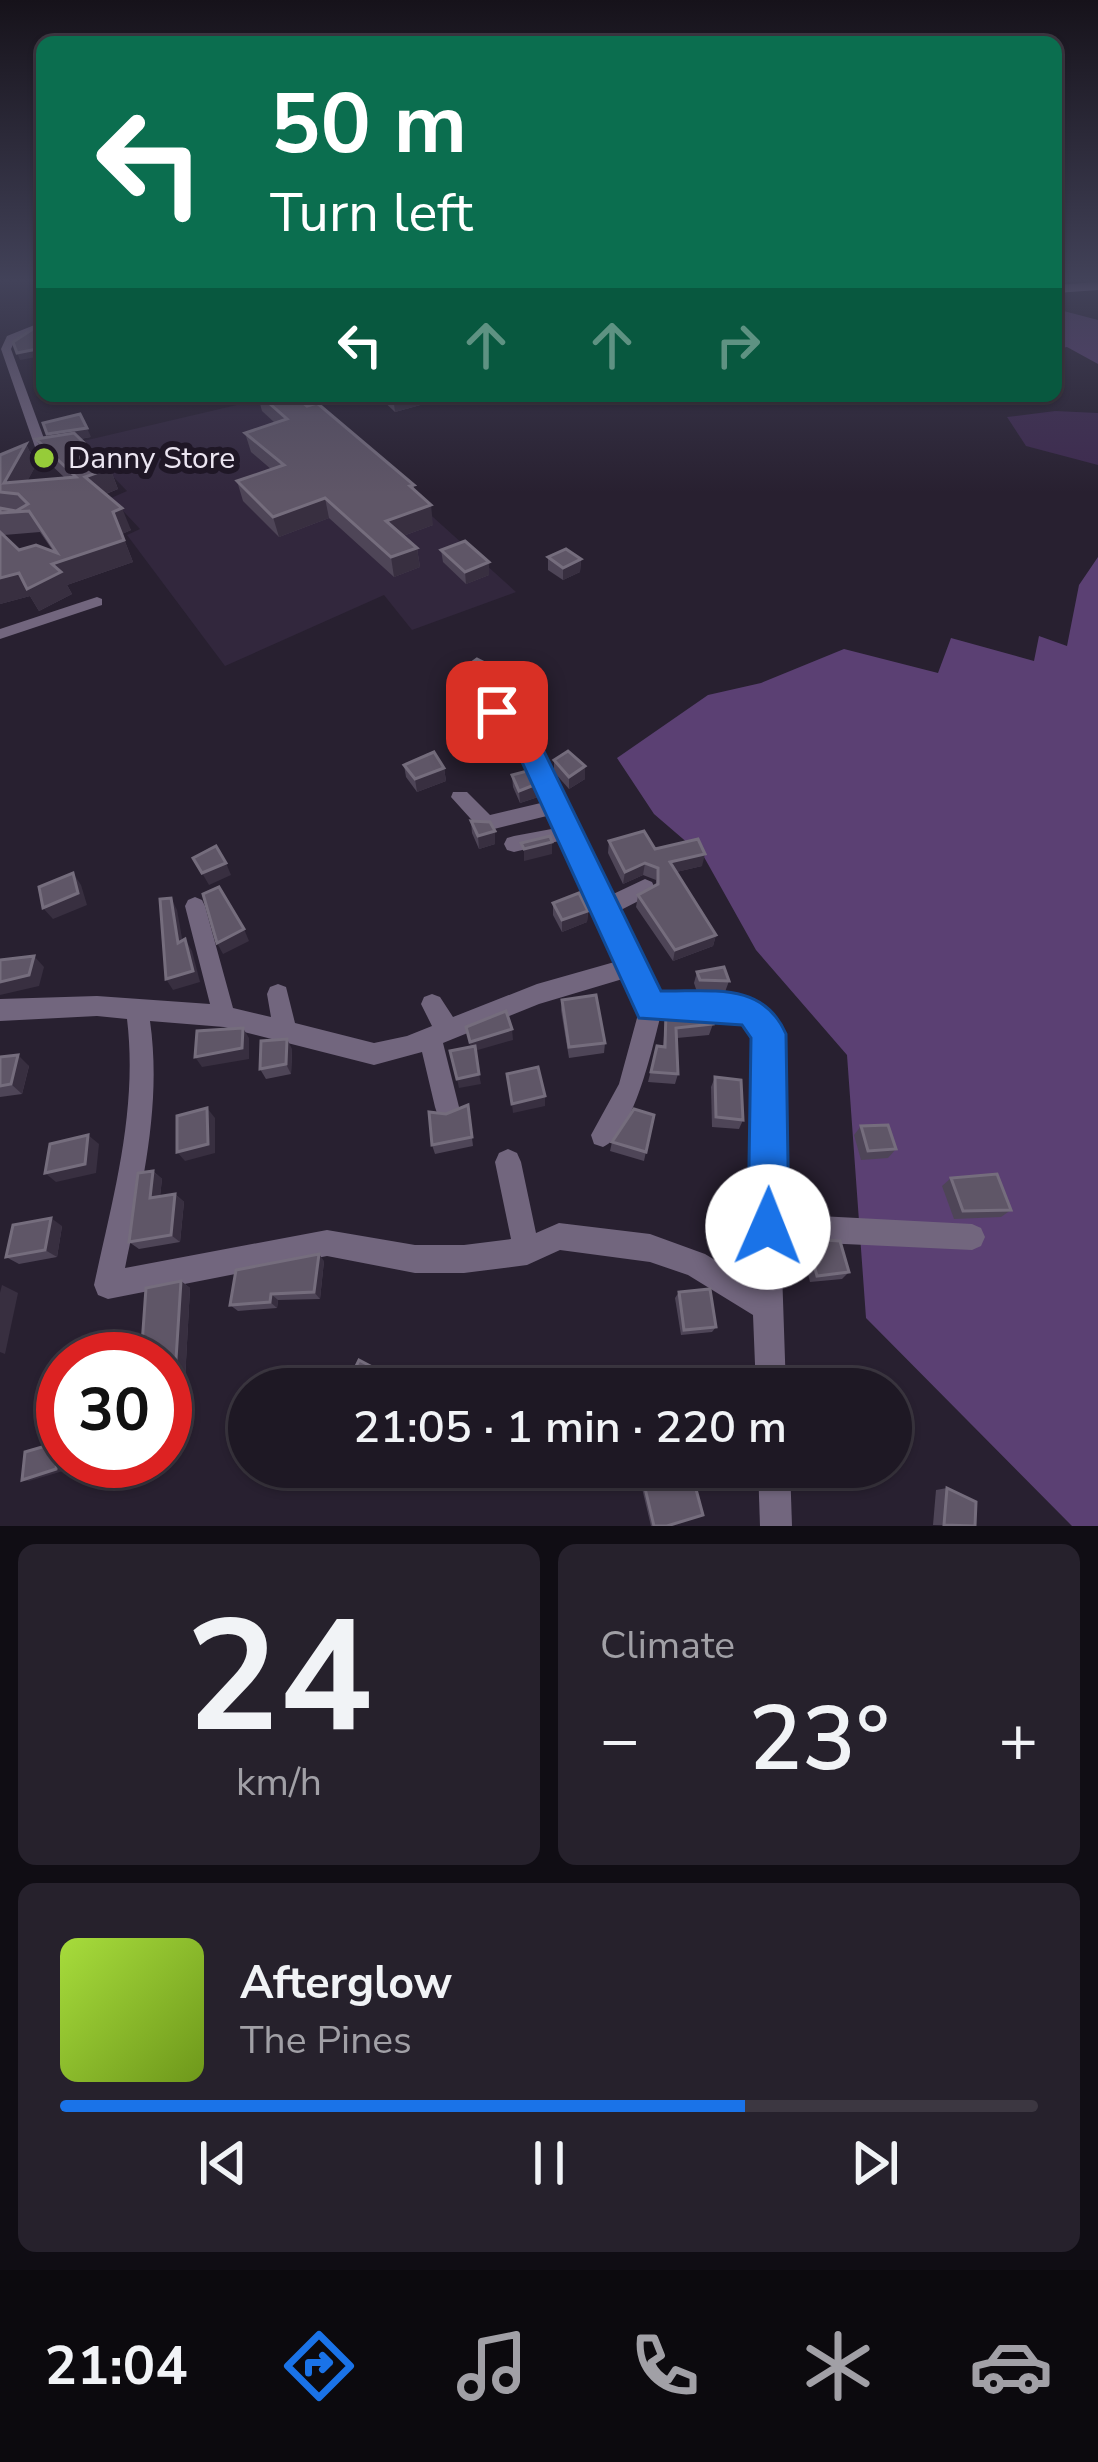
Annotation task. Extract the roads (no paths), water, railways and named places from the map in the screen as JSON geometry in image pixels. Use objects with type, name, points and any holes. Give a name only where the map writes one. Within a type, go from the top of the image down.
[{"type":"street","points":[[0,472],[49,452],[11,350]]},
{"type":"street","points":[[0,634],[97,602]]},
{"type":"street","points":[[497,712],[523,735],[651,1007],[630,1088],[603,1135]]},
{"type":"street","points":[[460,797],[486,823],[557,806]]},
{"type":"street","points":[[514,844],[566,832]]},
{"type":"street","points":[[607,907],[645,888]]},
{"type":"street","points":[[195,906],[224,1016]]},
{"type":"street","points":[[0,1010],[137,1010],[224,1016],[374,1054],[439,1034],[537,994],[632,967]]},
{"type":"street","points":[[278,994],[285,1030]]},
{"type":"street","points":[[432,1004],[447,1107]]},
{"type":"street","points":[[651,1007],[743,1009],[756,1014],[769,1034],[769,1368]]},
{"type":"street","points":[[137,1010],[147,1060],[143,1106],[108,1286],[327,1243],[415,1258],[527,1251],[560,1236],[650,1248],[695,1264],[767,1307]]},
{"type":"street","points":[[508,1162],[527,1251]]},
{"type":"street","points":[[768,1227],[972,1237]]},
{"type":"street","points":[[775,1488],[776,1526]]},
{"type":"place","name":"Danny Store","points":[[44,458]]}]
